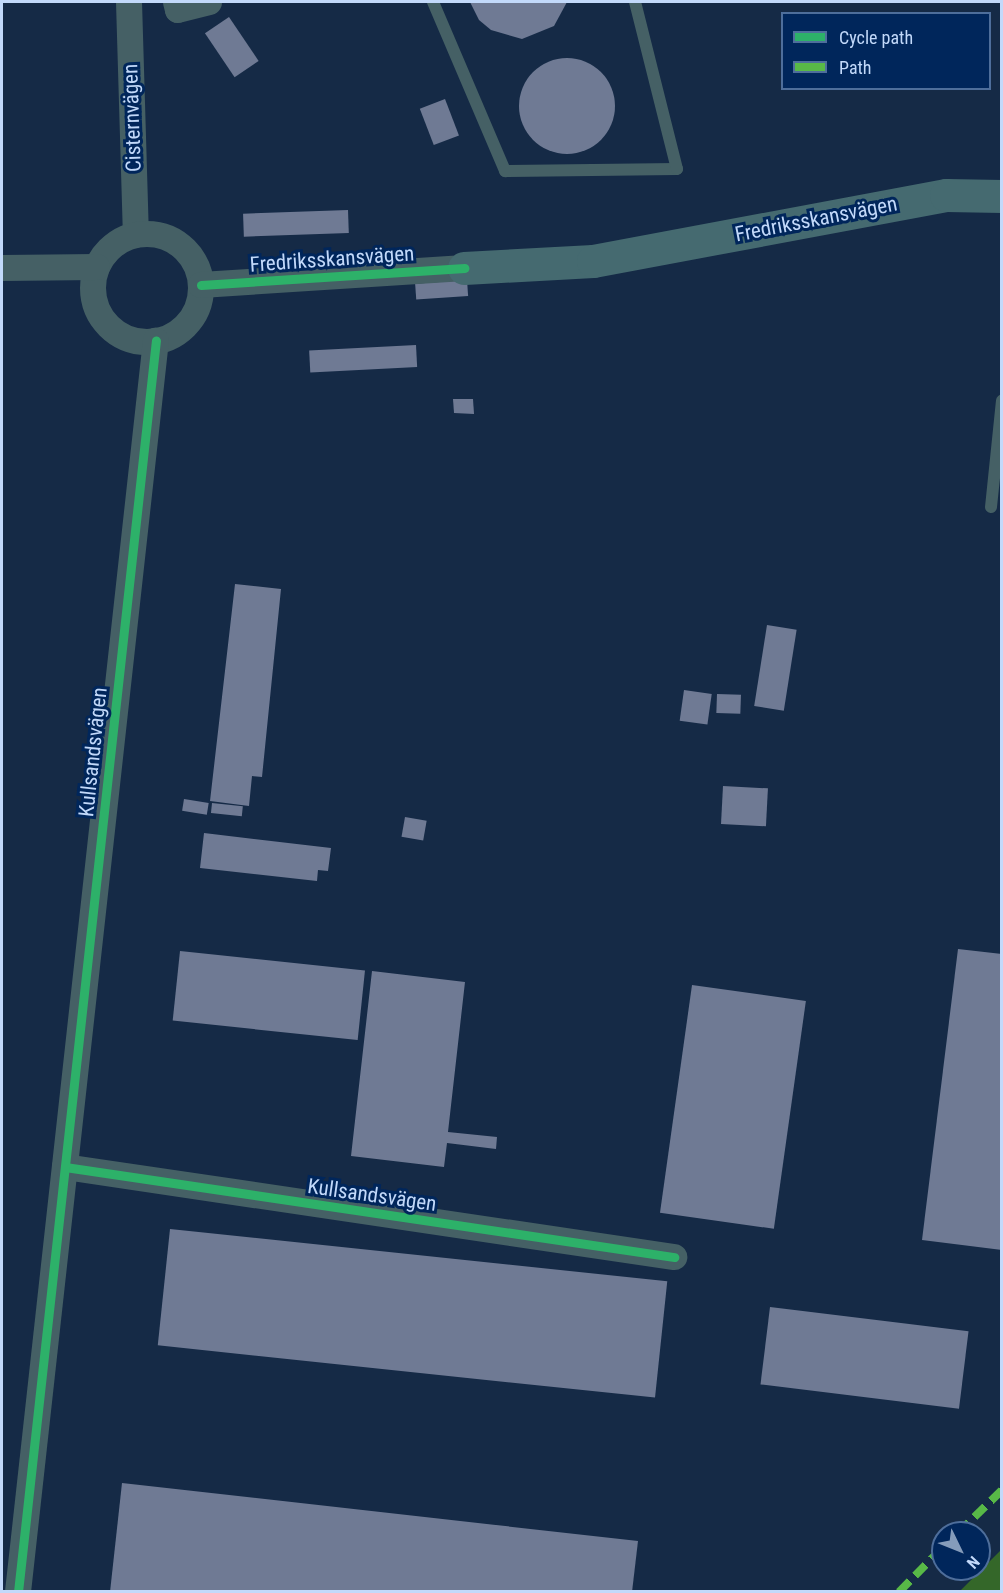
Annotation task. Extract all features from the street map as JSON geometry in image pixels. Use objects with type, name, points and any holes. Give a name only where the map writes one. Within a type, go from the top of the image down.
[{"type":"main road","name":"Fredriksskansvägen","points":[[464,268],[594,261],[946,195],[1002,196]]},
{"type":"street","name":"Cisternvägen","points":[[129,2],[136,235]]},
{"type":"street","points":[[176,2],[178,10],[209,2]]},
{"type":"street","points":[[155,234],[172,240],[187,251],[197,267],[201,285],[200,301],[189,321],[171,336],[156,341],[132,339],[110,328],[94,300],[97,267],[113,247],[136,235],[155,234]]},
{"type":"street","points":[[2,268],[97,267]]},
{"type":"street","name":"Fredriksskansvägen","points":[[201,285],[464,268]]},
{"type":"street","name":"Kullsandsvägen","points":[[18,1592],[156,341]]},
{"type":"street","name":"Kullsandsvägen","points":[[65,1167],[674,1257]]},
{"type":"lane","points":[[432,2],[505,171],[677,169],[634,2]]},
{"type":"lane","points":[[991,507],[1002,401]]},
{"type":"green space","points":[[1001,1550],[1001,1591],[960,1591],[970,1581],[991,1581],[991,1560]]},
{"type":"building","points":[[470,2],[567,2],[554,26],[522,39],[491,30],[479,20]]},
{"type":"building","points":[[229,17],[259,61],[235,77],[205,33]]},
{"type":"building","points":[[558,58],[576,58],[594,66],[607,79],[615,97],[612,125],[594,146],[576,154],[558,154],[540,146],[527,133],[519,115],[519,97],[527,79],[540,66]]},
{"type":"building","points":[[445,99],[459,135],[434,145],[420,109]]},
{"type":"building","points":[[348,210],[349,233],[244,237],[243,214]]},
{"type":"building","points":[[467,280],[468,296],[416,300],[415,284]]},
{"type":"building","points":[[416,345],[417,367],[310,373],[309,351]]},
{"type":"building","points":[[453,399],[473,399],[474,414],[454,413]]},
{"type":"building","points":[[235,584],[281,589],[262,777],[252,776],[249,806],[210,801]]},
{"type":"building","points":[[767,625],[797,630],[784,711],[754,706]]},
{"type":"building","points":[[684,690],[712,694],[707,725],[680,721]]},
{"type":"building","points":[[717,694],[741,695],[740,714],[716,713]]},
{"type":"building","points":[[723,786],[768,788],[766,826],[721,824]]},
{"type":"building","points":[[184,799],[209,803],[207,815],[182,811]]},
{"type":"building","points":[[212,803],[243,806],[242,816],[211,813]]},
{"type":"building","points":[[405,817],[427,821],[423,841],[402,837]]},
{"type":"building","points":[[204,833],[331,848],[328,871],[318,870],[317,881],[200,868]]},
{"type":"building","points":[[958,949],[1002,954],[1002,1250],[922,1240]]},
{"type":"building","points":[[180,951],[365,970],[358,1040],[173,1021]]},
{"type":"building","points":[[372,971],[465,982],[448,1132],[497,1137],[496,1149],[447,1143],[444,1167],[351,1156]]},
{"type":"building","points":[[692,985],[806,1001],[774,1229],[660,1213]]},
{"type":"building","points":[[170,1229],[667,1281],[655,1398],[158,1345]]},
{"type":"building","points":[[770,1307],[969,1331],[959,1409],[760,1384]]},
{"type":"building","points":[[122,1483],[638,1541],[632,1592],[110,1592]]},
{"type":"marked path","points":[[970,1521],[1002,1490]]},
{"type":"marked path","points":[[899,1592],[931,1559]]},
{"type":"cycle path","points":[[201,285],[464,268]]},
{"type":"cycle path","points":[[18,1592],[156,341]]},
{"type":"cycle path","points":[[65,1167],[674,1257]]}]
